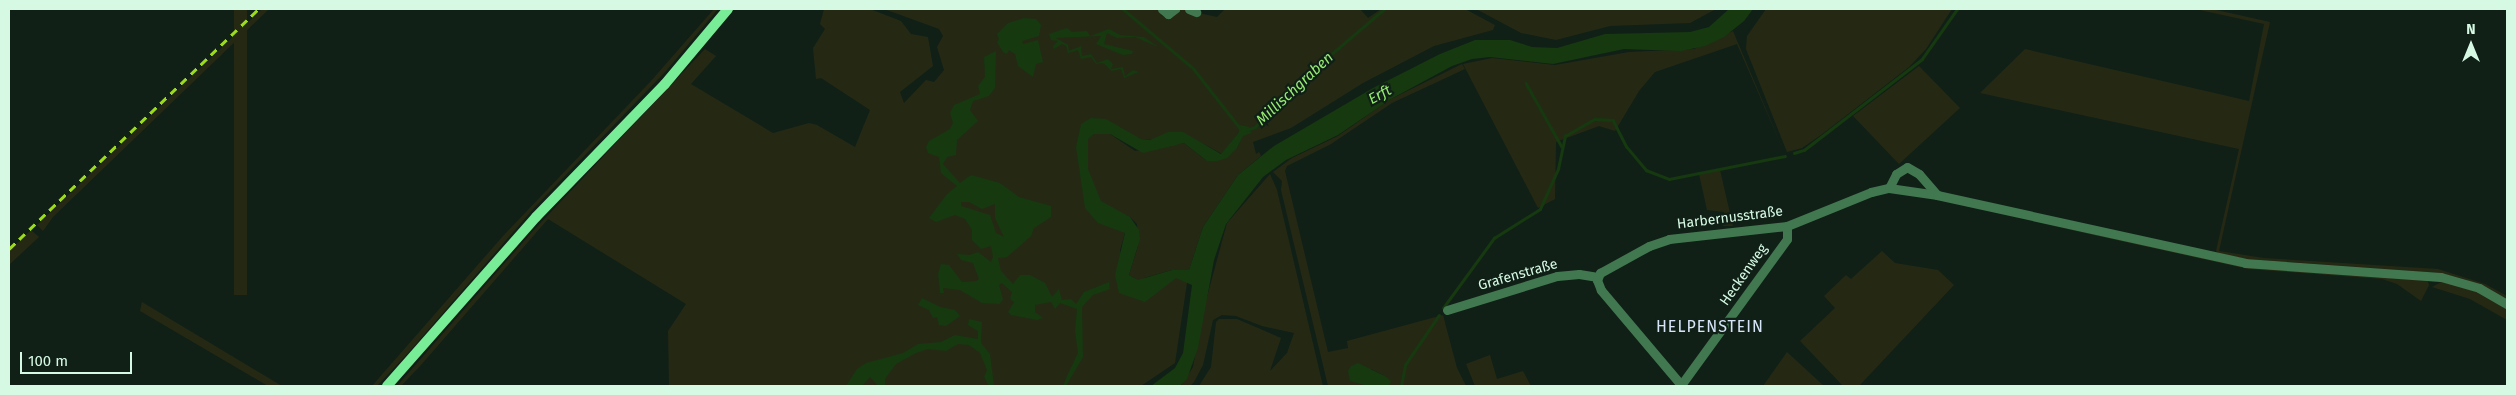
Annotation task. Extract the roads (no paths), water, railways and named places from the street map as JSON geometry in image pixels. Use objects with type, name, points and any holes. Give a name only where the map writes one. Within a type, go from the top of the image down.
[{"type":"main road","points":[[387,386],[536,217],[671,77],[728,9]]},
{"type":"street","points":[[1162,9],[1168,14],[1175,9]]},
{"type":"street","points":[[1889,188],[1896,174],[1907,167],[1917,172],[1937,195]]},
{"type":"street","name":"Harbernusstraße","points":[[1598,277],[1627,257],[1669,239],[1787,226],[1871,192],[1889,188],[1937,195],[2246,263],[2441,277],[2479,288],[2507,304]]},
{"type":"street","name":"Heckenweg","points":[[1681,386],[1787,239],[1787,226]]},
{"type":"street","name":"Grafenstraße","points":[[1447,310],[1557,276],[1579,274],[1598,277]]},
{"type":"street","points":[[1598,277],[1601,290],[1681,386]]},
{"type":"water","name":"Erft","points":[[1729,9],[1753,9],[1744,21],[1724,37],[1705,46],[1681,51],[1624,49],[1553,64],[1490,57],[1472,59],[1452,66],[1391,99],[1338,135],[1286,160],[1263,177],[1226,224],[1214,260],[1198,348],[1187,379],[1180,386],[1151,386],[1175,368],[1183,353],[1192,285],[1176,278],[1145,302],[1119,293],[1115,275],[1125,233],[1098,223],[1085,208],[1076,147],[1081,124],[1091,118],[1106,119],[1141,139],[1150,140],[1168,132],[1183,132],[1221,154],[1239,132],[1240,125],[1249,127],[1251,133],[1243,136],[1237,148],[1227,158],[1217,161],[1207,161],[1184,143],[1143,153],[1110,134],[1094,134],[1088,139],[1088,169],[1101,201],[1130,217],[1139,230],[1140,239],[1129,275],[1138,280],[1172,270],[1189,270],[1203,227],[1238,175],[1274,146],[1373,88],[1440,54],[1475,40],[1510,40],[1532,47],[1557,48],[1605,34],[1690,32],[1709,27]]},
{"type":"water","points":[[1024,18],[1036,19],[1041,25],[1039,36],[1022,41],[1023,44],[1038,40],[1043,62],[1036,64],[1033,77],[1018,66],[1015,54],[1009,50],[1007,54],[1003,52],[997,42],[999,39],[997,34],[1008,23]]},
{"type":"water","points":[[1067,28],[1072,32],[1087,31],[1090,36],[1109,29],[1120,35],[1144,37],[1158,47],[1135,37],[1117,38],[1107,33],[1104,44],[1133,51],[1132,54],[1123,55],[1096,44],[1101,36],[1056,38],[1068,45],[1069,51],[1081,46],[1082,56],[1091,54],[1097,63],[1108,59],[1113,64],[1111,69],[1123,67],[1125,76],[1133,70],[1139,72],[1124,78],[1121,69],[1112,71],[1103,63],[1096,64],[1091,57],[1081,59],[1078,50],[1068,53],[1066,46],[1062,44],[1054,49],[1053,46],[1058,41],[1051,40],[1049,34]]},
{"type":"water","points":[[996,51],[995,88],[989,96],[973,101],[970,110],[978,121],[957,140],[956,155],[947,157],[943,164],[960,183],[971,175],[1000,183],[1019,197],[1051,206],[1051,217],[1034,228],[1031,236],[1007,257],[998,258],[1001,271],[1013,284],[1020,275],[1030,275],[1045,283],[1052,297],[1059,289],[1062,300],[1071,299],[1076,304],[1084,292],[1109,282],[1110,289],[1093,295],[1082,307],[1083,357],[1066,386],[1063,386],[1078,353],[1075,331],[1077,309],[1060,303],[1055,309],[1051,302],[1035,305],[1035,312],[1043,318],[1037,320],[1011,315],[1008,312],[1014,302],[1010,299],[1012,292],[1002,283],[999,285],[1003,300],[999,304],[982,303],[960,290],[943,288],[944,293],[940,293],[938,274],[941,264],[949,265],[962,282],[976,281],[979,279],[973,263],[961,260],[957,254],[970,255],[978,252],[991,262],[993,257],[991,246],[981,249],[972,240],[972,230],[965,219],[955,215],[936,222],[929,218],[947,194],[957,186],[941,173],[939,157],[928,153],[926,147],[929,141],[950,129],[953,123],[950,113],[954,105],[980,94],[978,86],[985,77],[984,57]],"holes":[[[961,202],[969,202],[982,209],[995,204],[995,218],[1004,237],[996,233],[990,215],[961,206]]]},
{"type":"water","points":[[922,298],[940,307],[955,310],[960,316],[946,326],[939,325],[937,317],[933,318],[929,310],[918,305]]},
{"type":"water","points":[[969,319],[982,322],[981,343],[990,354],[994,386],[989,386],[984,377],[987,370],[980,353],[969,345],[958,344],[946,351],[928,349],[896,364],[885,379],[885,386],[878,386],[870,377],[862,386],[846,386],[857,369],[866,363],[903,353],[918,344],[941,342],[955,335],[978,339],[978,331],[968,325]]},
{"type":"water","points":[[1358,363],[1385,376],[1391,381],[1389,386],[1368,386],[1350,381],[1348,371],[1351,366]]},
{"type":"waterway","name":"Millischgraben","points":[[1123,9],[1193,68],[1240,128]]},
{"type":"waterway","name":"Millischgraben","points":[[1247,130],[1255,127],[1301,80],[1384,9]]},
{"type":"waterway","points":[[1794,153],[1804,150],[1922,59],[1957,9]]},
{"type":"waterway","points":[[1526,83],[1562,147]]},
{"type":"waterway","points":[[1443,308],[1494,238],[1540,209],[1558,169],[1565,136],[1595,119],[1613,120],[1627,147],[1646,170],[1669,179],[1785,156]]},
{"type":"waterway","points":[[1401,386],[1405,365],[1439,315]]},
{"type":"railway","points":[[9,249],[258,9]]},
{"type":"district","name":"HELPENSTEIN","points":[[1710,327]]}]
